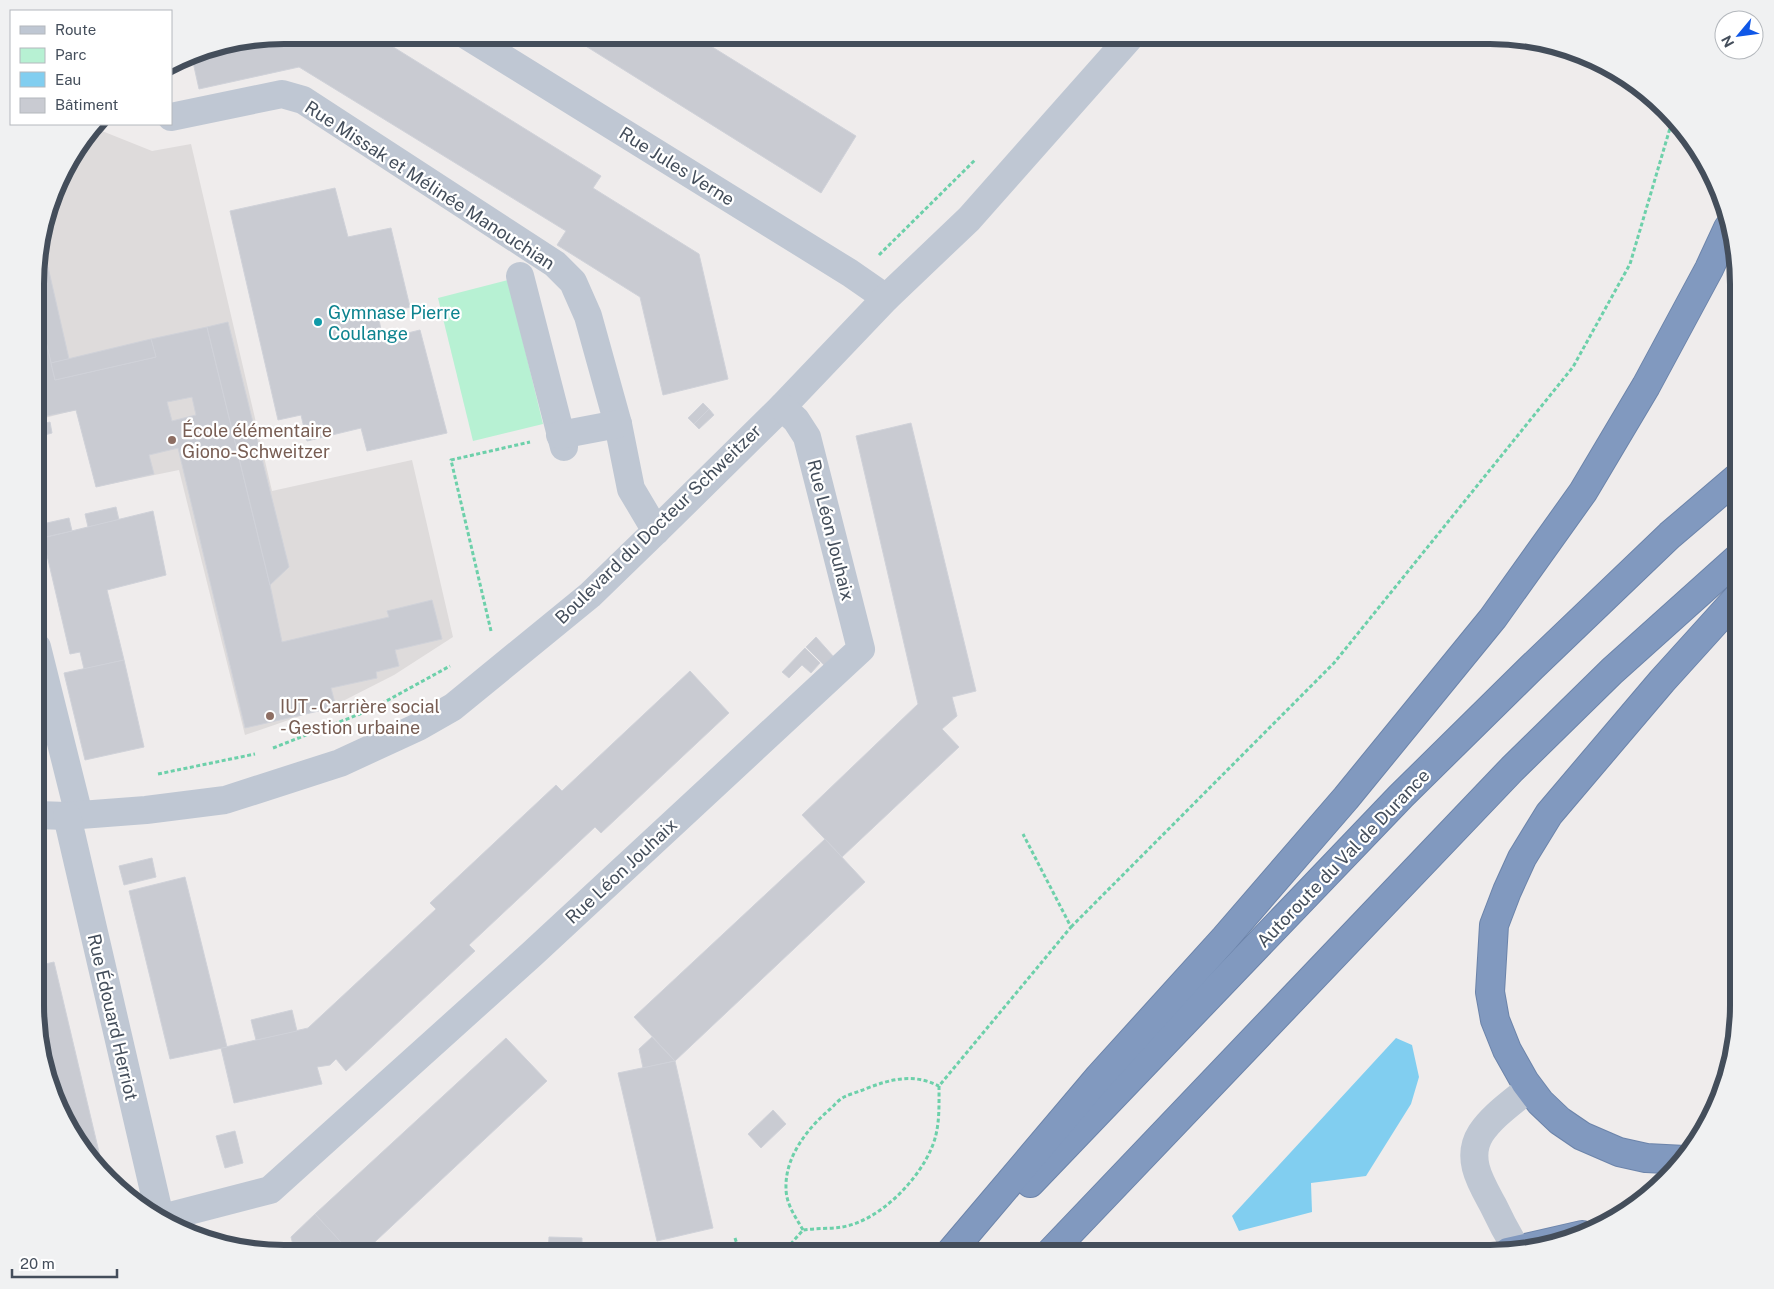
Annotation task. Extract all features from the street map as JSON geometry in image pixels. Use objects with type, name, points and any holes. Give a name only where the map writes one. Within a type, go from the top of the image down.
[{"type":"highway","points":[[957,1245],[1099,1077],[1225,938],[1346,798],[1493,618],[1583,492],[1646,386],[1709,269],[1725,234]]},
{"type":"highway","name":"Autoroute du Val de Durance","points":[[970,1245],[1083,1130],[1401,796],[1670,534],[1730,484]]},
{"type":"highway","points":[[1058,1245],[1512,769],[1612,671],[1730,565]]},
{"type":"highway","points":[[1674,1159],[1646,1158],[1619,1152],[1582,1136],[1560,1121],[1540,1102],[1529,1088],[1508,1050],[1496,1020],[1490,992],[1494,925],[1522,858],[1549,814],[1662,681],[1730,606]]},
{"type":"street","name":"Rue Jules Verne","points":[[481,44],[842,268],[886,298]]},
{"type":"street","name":"Boulevard du Docteur Schweitzer","points":[[44,815],[146,810],[225,800],[340,763],[418,727],[453,707],[590,595],[656,532],[782,406],[886,298],[969,219],[1124,44]]},
{"type":"street","name":"Rue Missak et Mélinée Manouchian","points":[[172,117],[282,94],[303,100],[554,264],[573,282],[588,316],[618,424],[631,489],[656,532]]},
{"type":"street","points":[[520,276],[562,441],[618,424]]},
{"type":"street","name":"Rue Léon Jouhaix","points":[[170,1216],[270,1190],[532,954],[861,649],[807,437],[796,420],[782,406]]},
{"type":"street","name":"Rue Édouard Herriot","points":[[44,680],[159,1210]]},
{"type":"street","points":[[1509,1245],[1479,1180],[1474,1158],[1481,1134],[1494,1118],[1529,1088]]},
{"type":"path","points":[[790,1245],[803,1230],[843,1227],[870,1217],[891,1202],[906,1187],[932,1147],[939,1118],[939,1086],[1071,927],[1334,663],[1573,367],[1630,264],[1671,126]]},
{"type":"path","points":[[491,631],[450,460],[562,441]]},
{"type":"path","points":[[267,750],[370,710],[452,664]]},
{"type":"path","points":[[150,776],[259,754]]},
{"type":"path","points":[[1023,834],[1071,927]]},
{"type":"path","points":[[803,1230],[790,1208],[786,1188],[789,1164],[797,1147],[819,1119],[842,1098],[887,1080],[910,1078],[927,1080],[939,1086]]},
{"type":"path","points":[[735,1238],[737,1245]]},
{"type":"shaded area","name":"École élémentaire Giono-Schweitzer","points":[[100,129],[152,151],[191,144],[272,491],[412,460],[453,637],[394,675],[341,702],[245,735],[179,470],[96,487],[76,410],[44,418],[44,268],[48,237],[62,192],[76,164]]},
{"type":"green space","points":[[508,280],[543,424],[473,441],[438,298]]},
{"type":"water","points":[[1396,1038],[1412,1045],[1419,1077],[1411,1104],[1366,1176],[1311,1183],[1312,1212],[1239,1231],[1232,1216]]},
{"type":"building","points":[[268,44],[388,44],[601,176],[593,188],[699,254],[728,379],[663,395],[640,297],[557,245],[566,231],[299,67],[199,89],[193,62],[237,48]]},
{"type":"building","points":[[582,44],[708,44],[856,136],[821,193]]},
{"type":"building","name":"Gymnase Pierre Coulange","points":[[335,188],[348,237],[391,228],[410,307],[378,315],[383,339],[420,330],[447,433],[367,451],[361,428],[307,441],[301,415],[278,420],[230,211]]},
{"type":"building","points":[[44,266],[48,267],[69,359],[51,363],[44,333]]},
{"type":"building","points":[[228,322],[289,567],[270,585],[207,327]]},
{"type":"building","points":[[207,327],[270,585],[282,642],[389,617],[387,611],[432,600],[442,639],[395,650],[399,666],[376,672],[377,678],[331,688],[336,707],[245,728],[178,448],[149,455],[154,474],[96,487],[76,410],[44,417],[44,333],[55,380],[156,357],[151,339]],"holes":[[[192,397],[196,415],[172,421],[167,402]]]},
{"type":"building","points":[[151,339],[156,357],[55,380],[51,363]]},
{"type":"building","points":[[703,403],[709,409],[694,424],[688,418]]},
{"type":"building","points":[[709,409],[714,415],[699,429],[694,424]]},
{"type":"building","points":[[50,422],[52,433],[44,435],[44,423]]},
{"type":"building","points":[[911,423],[976,691],[952,697],[957,716],[942,729],[959,747],[842,857],[802,815],[918,704],[856,436]]},
{"type":"building","points":[[116,507],[119,520],[88,527],[85,514]]},
{"type":"building","points":[[153,511],[166,575],[107,590],[124,660],[84,669],[80,652],[70,654],[44,538]]},
{"type":"building","points":[[69,518],[72,531],[44,537],[44,524]]},
{"type":"building","points":[[816,637],[833,656],[824,665],[806,647]]},
{"type":"building","points":[[805,648],[820,663],[811,673],[802,665],[789,678],[782,672]]},
{"type":"building","points":[[124,660],[144,747],[85,760],[64,673]]},
{"type":"building","points":[[690,671],[729,713],[601,833],[595,827],[469,945],[475,951],[346,1071],[336,1059],[330,1065],[317,1067],[322,1084],[234,1103],[221,1048],[308,1028],[436,909],[430,903],[556,785],[562,791]]},
{"type":"building","points":[[825,839],[865,882],[675,1061],[634,1017]]},
{"type":"building","points":[[152,858],[156,877],[124,885],[119,866]]},
{"type":"building","points":[[185,877],[227,1047],[170,1059],[129,891]]},
{"type":"building","points":[[54,962],[101,1161],[76,1125],[62,1097],[52,1067],[44,1021],[44,964]]},
{"type":"building","points":[[292,1010],[297,1031],[256,1040],[251,1020]]},
{"type":"building","points":[[652,1037],[675,1061],[643,1068],[639,1049]]},
{"type":"building","points":[[506,1038],[547,1081],[372,1245],[344,1245],[315,1214]]},
{"type":"building","points":[[675,1061],[713,1228],[657,1241],[618,1073]]},
{"type":"building","points":[[773,1110],[786,1124],[761,1148],[748,1134]]},
{"type":"building","points":[[235,1131],[243,1163],[225,1168],[216,1136]]},
{"type":"building","points":[[315,1214],[344,1245],[293,1245],[291,1237]]},
{"type":"building","points":[[549,1237],[582,1238],[582,1245],[549,1245]]},
{"type":"place","name":"Gymnase Pierre Coulange","points":[[318,322]]},
{"type":"place","name":"École élémentaire Giono-Schweitzer","points":[[172,440]]},
{"type":"place","name":"IUT - Carrière social - Gestion urbaine","points":[[270,716]]}]
